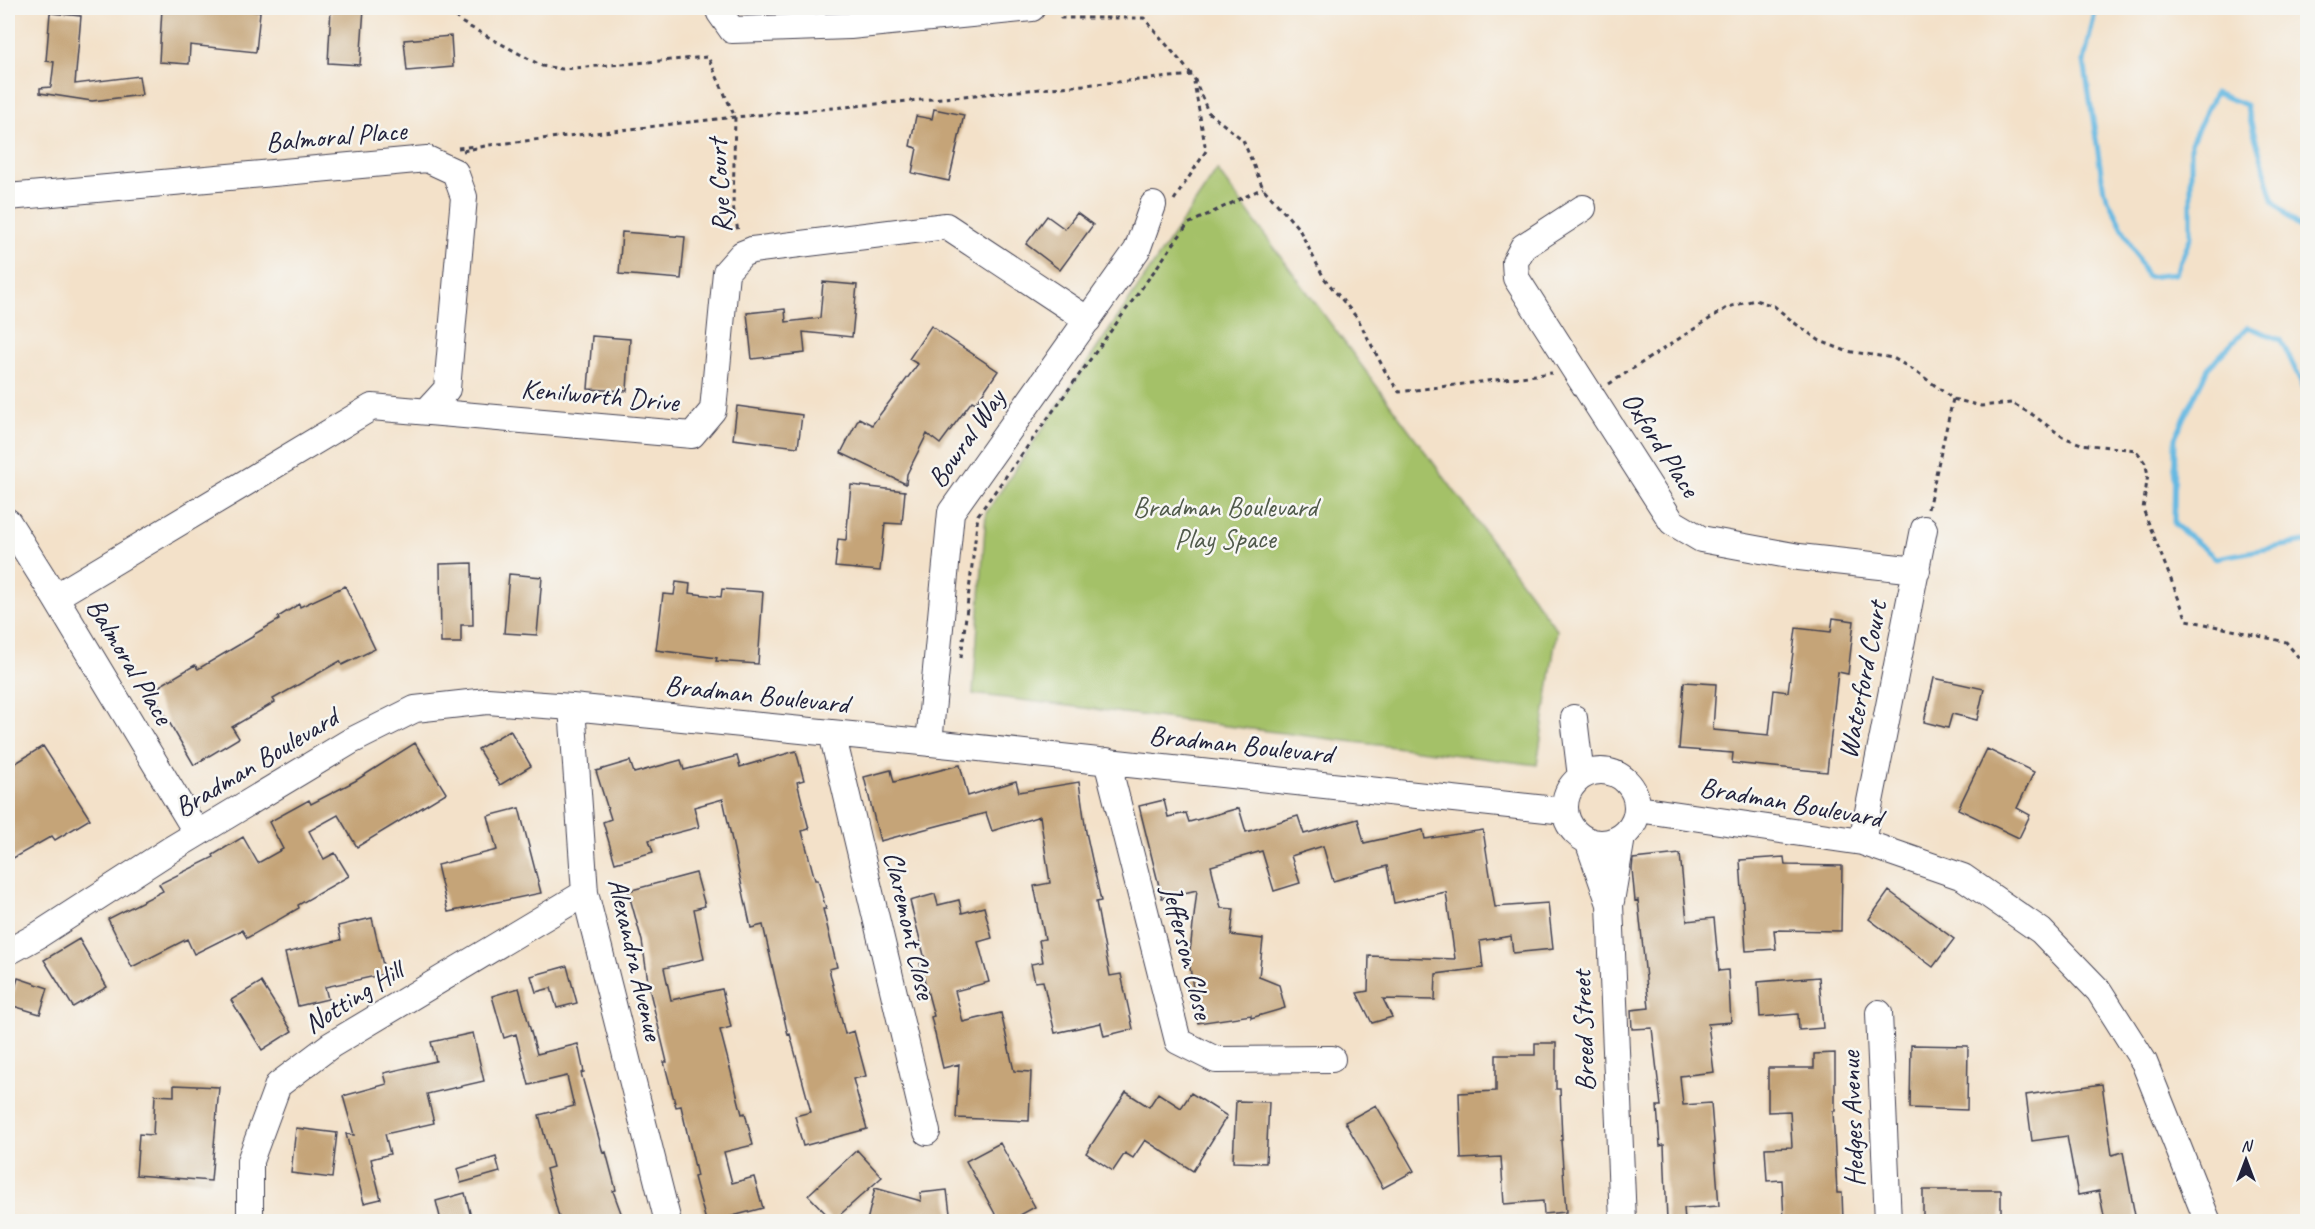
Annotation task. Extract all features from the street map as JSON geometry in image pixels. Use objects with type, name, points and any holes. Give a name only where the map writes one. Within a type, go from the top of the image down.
[{"type":"street","points":[[718,8],[732,30],[850,26],[1032,8]]},
{"type":"street","name":"Balmoral Place","points":[[8,197],[426,159],[455,172],[464,197],[447,389],[426,411]]},
{"type":"street","name":"Bowral Way","points":[[928,743],[951,512],[1137,250],[1153,205]]},
{"type":"street","name":"Oxford Place","points":[[1583,208],[1523,247],[1515,262],[1516,278],[1672,522],[1701,539],[1799,557],[1917,570]]},
{"type":"street","points":[[742,254],[752,250],[946,226],[1088,320]]},
{"type":"street","name":"Kenilworth Drive","points":[[55,597],[372,406],[692,435],[713,410],[726,272],[742,254]]},
{"type":"street","name":"Balmoral Place","points":[[8,522],[197,833]]},
{"type":"street","name":"Waterford Court","points":[[1862,842],[1924,529]]},
{"type":"street","name":"Bradman Boulevard","points":[[8,952],[37,936],[197,833],[351,741],[415,709],[488,701],[572,707],[1107,761],[1565,811]]},
{"type":"street","name":"Alexandra Avenue","points":[[572,707],[585,892],[668,1221]]},
{"type":"street","points":[[1574,718],[1581,777]]},
{"type":"street","name":"Claremont Close","points":[[832,733],[927,1132]]},
{"type":"street","name":"Jefferson Close","points":[[1107,761],[1178,1041],[1216,1059],[1332,1059]]},
{"type":"street","points":[[1602,770],[1622,777],[1630,784],[1638,808],[1636,820],[1622,837],[1600,844],[1588,842],[1572,830],[1565,811],[1568,792],[1581,777],[1602,770]]},
{"type":"street","name":"Bradman Boulevard","points":[[1638,808],[1862,842],[1963,877],[2041,931],[2099,991],[2144,1062],[2208,1221]]},
{"type":"street","points":[[1610,904],[1622,837]]},
{"type":"street","name":"Breed Street","points":[[1588,842],[1610,904],[1623,1221]]},
{"type":"street","name":"Notting Hill","points":[[250,1221],[250,1161],[278,1085],[331,1045],[585,892]]},
{"type":"street","name":"Hedges Avenue","points":[[1879,1013],[1888,1221]]},
{"type":"path","points":[[452,8],[459,21],[542,66],[562,69],[708,57],[735,117]]},
{"type":"path","points":[[1060,8],[1061,18],[1144,18],[1193,75],[1208,112],[1243,140],[1263,188],[1299,229],[1324,278],[1358,319],[1386,373],[1399,392],[1576,370]]},
{"type":"path","points":[[426,159],[489,145],[735,117],[1193,75]]},
{"type":"path","points":[[1153,205],[1175,200],[1206,151],[1193,75]]},
{"type":"path","name":"Rye Court","points":[[735,117],[733,206],[742,254]]},
{"type":"path","points":[[960,662],[978,515],[1188,224],[1263,188]]},
{"type":"path","points":[[1591,395],[1728,307],[1755,300],[1774,306],[1820,341],[1846,351],[1893,358],[1917,372],[1953,399],[1981,406],[2012,404],[2062,437],[2081,444],[2136,450],[2145,463],[2148,474],[2143,509],[2187,620],[2286,642],[2307,669]]},
{"type":"path","points":[[1924,529],[1953,399]]},
{"type":"green space","name":"Bradman Boulevard Play Space","points":[[1217,170],[1557,630],[1537,765],[973,694],[986,513]]},
{"type":"building","points":[[162,8],[217,8],[260,12],[256,52],[190,45],[189,64],[159,62]]},
{"type":"building","points":[[331,8],[364,8],[360,65],[328,63]]},
{"type":"building","points":[[50,13],[81,16],[75,84],[139,76],[142,95],[92,101],[40,93],[40,88],[51,87],[54,62],[46,61]]},
{"type":"building","points":[[451,36],[453,67],[407,71],[404,40]]},
{"type":"building","points":[[934,109],[964,115],[949,181],[912,173],[917,148],[910,146],[916,116],[932,119]]},
{"type":"building","points":[[1077,213],[1093,225],[1060,270],[1026,244],[1047,216],[1065,229]]},
{"type":"building","points":[[622,232],[685,237],[681,279],[619,274]]},
{"type":"building","points":[[823,282],[857,285],[852,337],[803,332],[805,353],[752,359],[747,313],[785,309],[786,322],[820,318]]},
{"type":"building","points":[[931,326],[998,371],[976,403],[972,401],[940,444],[927,434],[907,474],[906,484],[841,453],[859,418],[872,425],[918,364],[909,359]]},
{"type":"building","points":[[592,336],[630,339],[627,391],[588,389]]},
{"type":"building","points":[[737,406],[802,415],[798,447],[733,439]]},
{"type":"building","points":[[851,485],[905,491],[902,524],[885,523],[880,571],[835,567],[838,539],[846,540]]},
{"type":"building","points":[[472,563],[473,625],[461,625],[461,643],[441,643],[440,564]]},
{"type":"building","points":[[509,574],[542,577],[537,635],[504,633]]},
{"type":"building","points":[[676,582],[690,584],[689,593],[721,597],[722,589],[763,592],[758,664],[716,661],[717,658],[656,650],[663,594],[674,595]]},
{"type":"building","points":[[345,586],[375,649],[342,665],[340,661],[273,699],[275,702],[232,727],[239,738],[194,765],[151,691],[195,665],[198,669],[279,620],[278,617],[299,604],[300,607]]},
{"type":"building","points":[[1833,618],[1854,621],[1848,674],[1838,672],[1827,772],[1732,763],[1733,753],[1679,749],[1684,682],[1716,684],[1713,730],[1769,735],[1774,690],[1788,692],[1796,628],[1831,632]]},
{"type":"building","points":[[1934,678],[1984,689],[1977,720],[1952,714],[1948,728],[1924,722]]},
{"type":"building","points":[[510,730],[531,766],[500,785],[478,749]]},
{"type":"building","points":[[415,743],[446,793],[357,847],[338,815],[309,831],[324,859],[335,853],[349,876],[247,938],[242,930],[194,954],[187,939],[132,967],[108,919],[163,891],[159,884],[214,857],[213,855],[243,837],[258,863],[283,849],[269,822],[309,800],[311,804],[355,781]]},
{"type":"building","points":[[43,746],[90,819],[55,840],[52,836],[8,861],[8,768]]},
{"type":"building","points":[[1987,749],[2034,772],[2017,808],[2030,815],[2019,838],[1958,809]]},
{"type":"building","points":[[796,751],[804,780],[797,782],[809,829],[802,831],[815,880],[818,880],[826,909],[823,909],[837,967],[829,969],[845,1034],[854,1031],[866,1076],[853,1079],[867,1129],[803,1146],[795,1116],[811,1112],[790,1034],[788,1035],[763,925],[751,928],[723,799],[694,807],[699,827],[649,840],[653,852],[615,863],[603,822],[611,819],[596,771],[630,761],[634,773],[681,760],[684,770],[737,756],[740,767]]},
{"type":"building","points":[[960,765],[968,796],[1016,781],[1019,792],[1079,782],[1086,832],[1101,901],[1096,902],[1110,976],[1121,974],[1133,1029],[1104,1036],[1101,1023],[1055,1033],[1043,981],[1035,982],[1031,964],[1043,962],[1039,940],[1045,939],[1034,886],[1050,883],[1040,816],[992,831],[986,813],[880,841],[864,777],[891,770],[894,782]]},
{"type":"building","points":[[1164,800],[1168,817],[1186,813],[1189,822],[1239,808],[1246,832],[1298,816],[1304,834],[1358,819],[1364,843],[1423,830],[1425,839],[1483,830],[1495,907],[1548,903],[1553,949],[1513,953],[1511,936],[1480,941],[1483,968],[1436,974],[1435,1000],[1383,999],[1392,1017],[1372,1023],[1357,993],[1368,991],[1369,956],[1455,959],[1446,892],[1394,903],[1387,866],[1333,881],[1323,846],[1291,856],[1300,883],[1274,891],[1262,851],[1211,866],[1221,908],[1234,909],[1231,935],[1263,939],[1259,977],[1279,985],[1285,1008],[1251,1018],[1251,1015],[1198,1023],[1189,960],[1197,890],[1162,898],[1139,806]]},
{"type":"building","points":[[519,808],[541,893],[448,912],[437,865],[497,850],[488,816]]},
{"type":"building","points":[[1680,854],[1687,921],[1714,918],[1719,971],[1728,970],[1731,1022],[1708,1024],[1714,1072],[1680,1076],[1683,1105],[1711,1103],[1719,1206],[1684,1208],[1685,1221],[1667,1221],[1664,1145],[1660,1146],[1657,1106],[1661,1106],[1652,1028],[1632,1029],[1631,1010],[1649,1008],[1638,900],[1635,901],[1632,869],[1633,859]]},
{"type":"building","points":[[1784,857],[1785,865],[1842,866],[1841,931],[1774,930],[1776,949],[1746,951],[1740,860]]},
{"type":"building","points":[[696,873],[705,906],[694,909],[704,959],[664,968],[671,1000],[722,989],[731,1027],[720,1030],[742,1114],[745,1113],[753,1145],[724,1152],[732,1183],[754,1177],[763,1208],[714,1221],[706,1221],[694,1177],[697,1176],[681,1106],[676,1107],[664,1062],[667,1062],[649,988],[642,941],[628,891]]},
{"type":"building","points":[[1889,891],[1954,939],[1933,967],[1869,919]]},
{"type":"building","points":[[935,894],[938,905],[959,900],[962,913],[984,907],[992,938],[978,942],[989,982],[955,991],[963,1022],[1001,1013],[1014,1071],[1031,1072],[1029,1121],[956,1118],[959,1064],[943,1068],[931,1017],[934,1016],[920,964],[926,963],[910,901]]},
{"type":"building","points":[[372,918],[385,974],[325,987],[328,999],[298,1006],[285,953],[341,940],[338,926]]},
{"type":"building","points":[[79,939],[107,987],[73,1007],[44,960]]},
{"type":"building","points":[[567,966],[577,1003],[557,1008],[551,988],[536,992],[531,976]]},
{"type":"building","points":[[1819,977],[1823,1028],[1799,1030],[1798,1014],[1760,1017],[1758,982]]},
{"type":"building","points":[[18,978],[48,988],[40,1014],[10,1005]]},
{"type":"building","points":[[261,982],[292,1031],[262,1050],[231,1000]]},
{"type":"building","points":[[519,988],[537,1054],[578,1044],[584,1072],[581,1073],[603,1153],[606,1152],[616,1190],[613,1191],[624,1221],[560,1221],[546,1169],[553,1167],[539,1115],[574,1106],[567,1076],[529,1085],[516,1034],[504,1038],[492,996]]},
{"type":"building","points":[[473,1033],[484,1081],[427,1094],[434,1123],[385,1134],[390,1154],[371,1159],[381,1199],[364,1203],[346,1134],[354,1135],[343,1096],[387,1084],[384,1073],[436,1061],[431,1042]]},
{"type":"building","points":[[1535,1043],[1556,1043],[1556,1089],[1560,1089],[1566,1212],[1544,1214],[1543,1201],[1504,1204],[1501,1157],[1461,1159],[1459,1093],[1496,1091],[1496,1055],[1535,1055]]},
{"type":"building","points":[[1911,1045],[1968,1046],[1967,1110],[1910,1108]]},
{"type":"building","points":[[1835,1053],[1835,1111],[1833,1111],[1837,1193],[1842,1193],[1843,1221],[1784,1221],[1782,1180],[1767,1181],[1765,1148],[1792,1147],[1790,1111],[1768,1112],[1768,1068],[1814,1068],[1814,1054]]},
{"type":"building","points":[[2102,1084],[2112,1155],[2123,1152],[2136,1221],[2105,1221],[2099,1191],[2078,1195],[2067,1136],[2032,1141],[2026,1095]]},
{"type":"building","points":[[174,1085],[219,1087],[211,1181],[136,1175],[139,1134],[153,1135],[155,1095],[174,1096]]},
{"type":"building","points":[[1126,1092],[1149,1107],[1158,1093],[1181,1108],[1191,1093],[1227,1116],[1193,1171],[1145,1140],[1133,1158],[1125,1153],[1113,1171],[1086,1153]]},
{"type":"building","points":[[1236,1101],[1269,1102],[1266,1163],[1233,1162]]},
{"type":"building","points":[[1376,1105],[1414,1171],[1383,1188],[1345,1122]]},
{"type":"building","points":[[296,1128],[337,1133],[332,1178],[291,1173]]},
{"type":"building","points":[[1000,1143],[1035,1207],[1009,1221],[999,1221],[966,1161]]},
{"type":"building","points":[[857,1150],[882,1177],[833,1221],[808,1195]]},
{"type":"building","points":[[496,1157],[500,1172],[461,1183],[457,1169]]},
{"type":"building","points":[[875,1188],[921,1201],[920,1193],[947,1190],[951,1221],[867,1221]]},
{"type":"building","points":[[1923,1190],[2001,1190],[2001,1221],[1923,1221]]},
{"type":"building","points":[[465,1193],[472,1221],[441,1221],[436,1201]]},
{"type":"waterway","points":[[2096,8],[2084,61],[2104,191],[2147,277],[2175,274],[2191,236],[2191,143],[2215,93],[2246,105],[2274,202],[2308,236]]},
{"type":"waterway","points":[[2308,396],[2281,340],[2248,327],[2208,368],[2175,438],[2174,524],[2216,558],[2304,542],[2308,545]]}]
